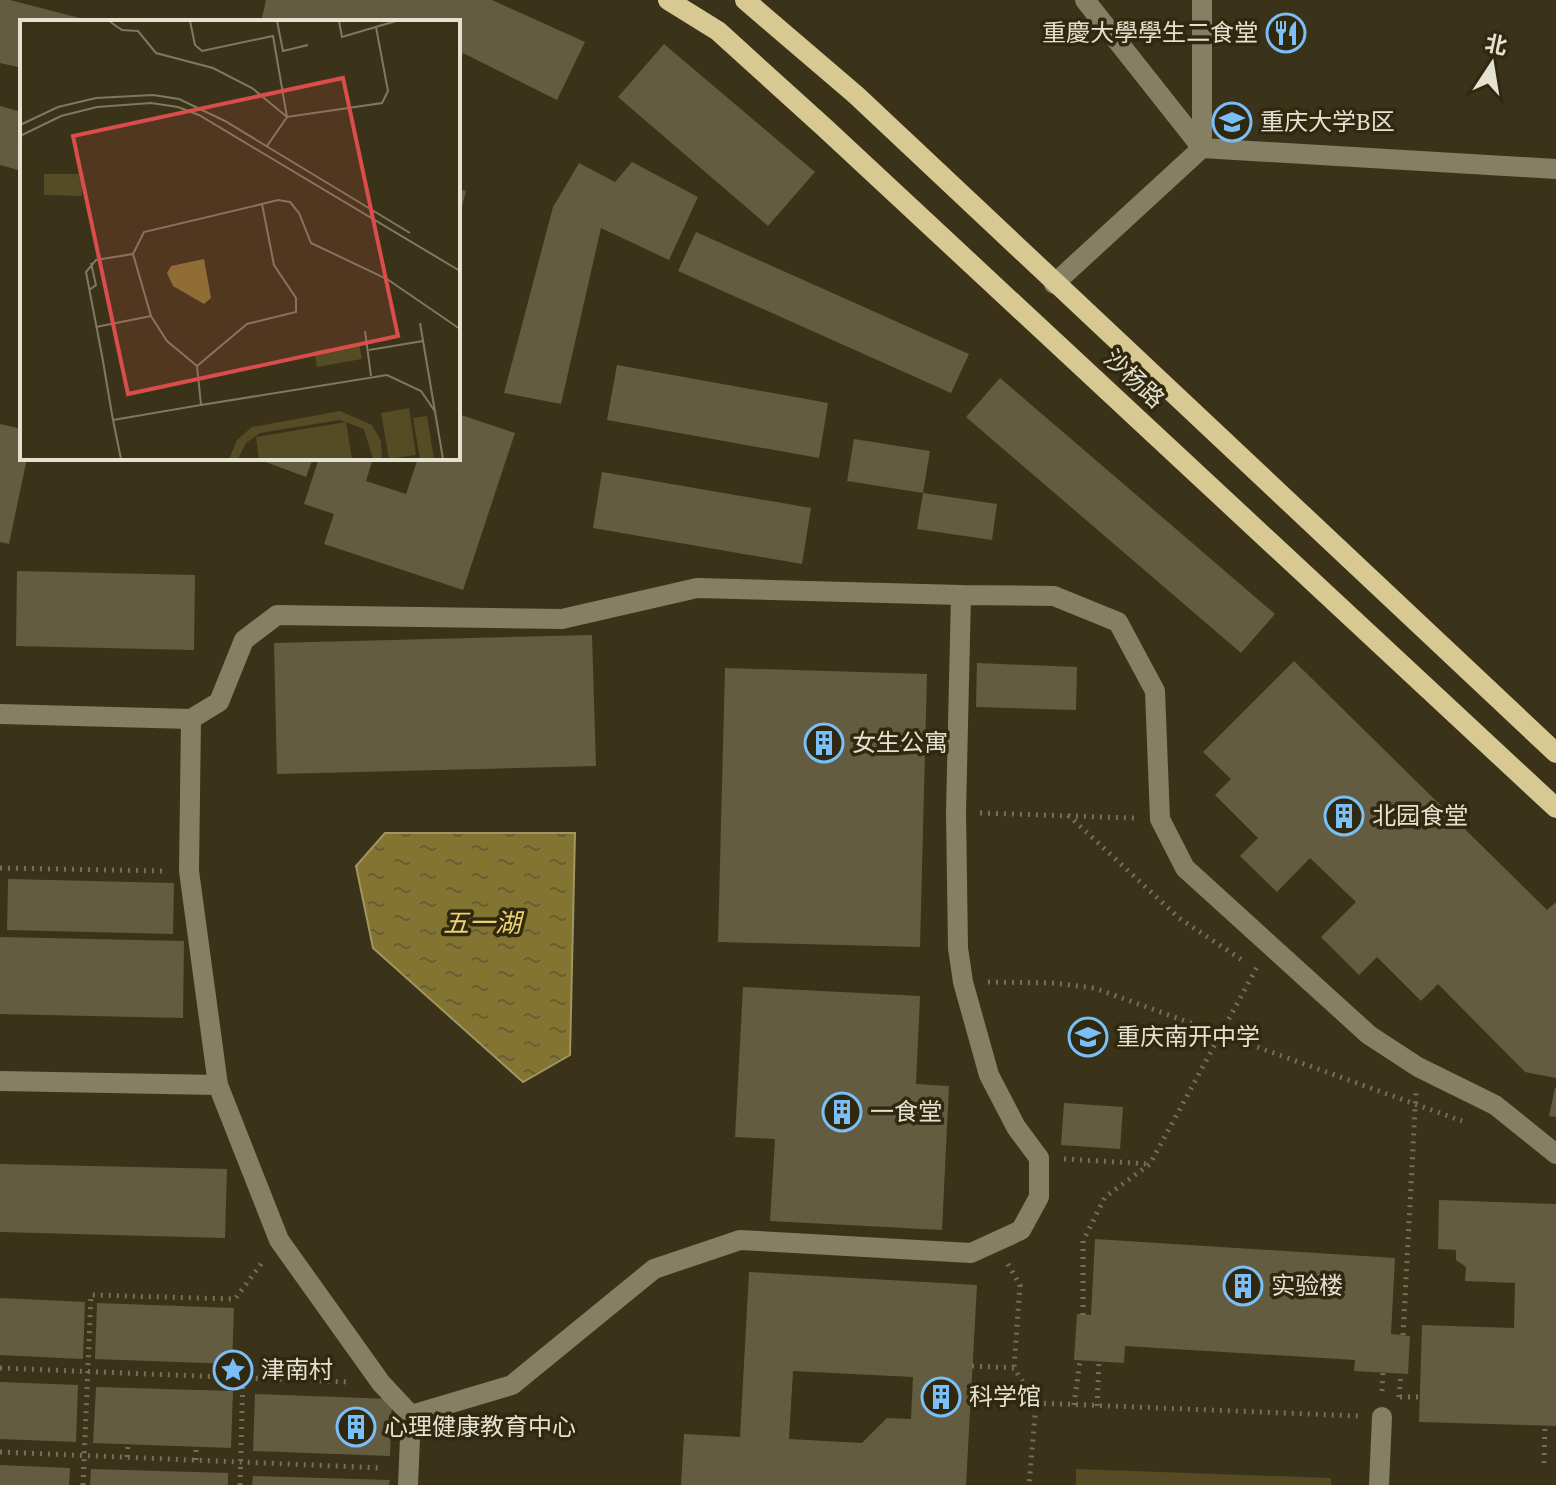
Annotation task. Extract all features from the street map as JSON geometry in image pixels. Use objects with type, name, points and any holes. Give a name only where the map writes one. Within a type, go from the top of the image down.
[{"type":"main road","name":"沙杨路","points":[[668,0],[718,31],[825,128],[1556,808]]},
{"type":"main road","name":"沙杨路","points":[[745,0],[856,95],[1556,753]]},
{"type":"street","points":[[1085,0],[1202,148]]},
{"type":"street","points":[[1202,0],[1202,148]]},
{"type":"street","points":[[1054,284],[1202,148],[1556,169]]},
{"type":"street","points":[[0,714],[191,719],[219,702],[244,640],[277,615],[562,619],[697,588],[1054,596],[1118,622],[1155,691],[1160,819],[1185,868],[1369,1035],[1418,1067],[1495,1105],[1556,1154]]},
{"type":"street","points":[[411,1415],[512,1385],[654,1269],[740,1240],[971,1253],[1021,1230],[1039,1197],[1039,1158],[1016,1127],[989,1075],[963,982],[958,948],[956,812],[961,595]]},
{"type":"street","points":[[191,719],[189,871],[218,1085],[279,1240],[381,1383],[411,1415],[409,1477]]},
{"type":"street","points":[[0,1081],[218,1085]]},
{"type":"street","points":[[1379,1485],[1382,1417]]},
{"type":"path","points":[[956,812],[1160,819]]},
{"type":"path","points":[[1068,815],[1179,918],[1256,969]]},
{"type":"path","points":[[0,868],[189,871]]},
{"type":"path","points":[[1083,1315],[1083,1241],[1105,1197],[1150,1164],[1219,1033],[1270,945]]},
{"type":"path","points":[[963,982],[1054,983],[1094,988],[1472,1125]]},
{"type":"path","points":[[1403,1335],[1418,1067]]},
{"type":"path","points":[[1039,1158],[1150,1164]]},
{"type":"path","points":[[83,1485],[91,1295],[235,1299],[279,1240]]},
{"type":"path","points":[[1020,1285],[1014,1368],[1036,1403],[1029,1485]]},
{"type":"path","points":[[1074,1405],[1080,1361]]},
{"type":"path","points":[[1097,1406],[1099,1362]]},
{"type":"path","points":[[972,1366],[1014,1368]]},
{"type":"path","points":[[0,1368],[381,1383]]},
{"type":"path","points":[[1383,1372],[1382,1396],[1420,1397]]},
{"type":"path","points":[[1399,1397],[1401,1374]]},
{"type":"path","points":[[240,1485],[243,1377]]},
{"type":"path","points":[[1036,1403],[1382,1417]]},
{"type":"path","points":[[1544,1463],[1545,1426]]},
{"type":"path","points":[[127,1457],[128,1445]]},
{"type":"path","points":[[196,1447],[196,1460]]},
{"type":"path","points":[[0,1452],[355,1466],[409,1477]]},
{"type":"path","points":[[287,1453],[287,1464]]},
{"type":"path","points":[[355,1466],[356,1455]]},
{"type":"shaded area","points":[[1076,1469],[1331,1478],[1331,1485],[1076,1485]]},
{"type":"water","name":"五一湖","points":[[385,833],[575,833],[570,1055],[523,1082],[373,948],[356,866]]},
{"type":"building","points":[[0,0],[87,20],[20,20],[20,68],[0,63]]},
{"type":"building","points":[[266,0],[492,0],[585,42],[557,100],[463,53],[460,63],[460,20],[261,20]]},
{"type":"building","points":[[664,44],[815,172],[768,226],[618,97]]},
{"type":"building","points":[[0,106],[20,111],[20,170],[0,165]]},
{"type":"building","points":[[632,162],[698,197],[669,260],[601,228],[561,404],[504,393],[553,207],[579,163],[615,182]]},
{"type":"building","points":[[460,190],[466,191],[460,214]]},
{"type":"building","points":[[696,232],[969,354],[951,393],[678,271]]},
{"type":"building","points":[[617,365],[828,403],[819,458],[607,420]]},
{"type":"building","points":[[1000,378],[1275,614],[1241,653],[966,417]]},
{"type":"building","points":[[460,415],[515,433],[463,590],[324,544],[334,514],[304,504],[318,460],[372,460],[366,481],[406,494],[417,460],[460,460]]},
{"type":"building","points":[[0,424],[20,429],[20,460],[27,460],[9,544],[0,542]]},
{"type":"building","points":[[854,439],[930,451],[923,493],[847,481]]},
{"type":"building","points":[[260,460],[312,460],[306,477]]},
{"type":"building","points":[[602,472],[811,508],[802,564],[593,528]]},
{"type":"building","points":[[923,493],[997,504],[992,540],[917,529]]},
{"type":"building","points":[[17,571],[195,575],[194,650],[16,646]]},
{"type":"building","points":[[592,635],[596,766],[277,774],[274,643]]},
{"type":"building","name":"北园食堂","points":[[1294,661],[1547,910],[1556,902],[1556,1078],[1525,1072],[1438,984],[1421,1001],[1377,957],[1359,975],[1321,937],[1356,902],[1310,858],[1277,892],[1240,856],[1258,838],[1215,795],[1231,779],[1203,752]]},
{"type":"building","points":[[977,663],[1077,667],[1076,710],[976,707]]},
{"type":"building","name":"女生公寓","points":[[725,668],[927,674],[920,947],[718,942]]},
{"type":"building","points":[[8,879],[174,883],[173,934],[7,930]]},
{"type":"building","points":[[0,937],[184,941],[183,1018],[0,1014]]},
{"type":"building","name":"一食堂","points":[[743,987],[920,996],[916,1084],[949,1086],[942,1230],[770,1221],[775,1139],[735,1137]]},
{"type":"building","points":[[1556,1088],[1556,1117],[1549,1116]]},
{"type":"building","points":[[1064,1103],[1123,1107],[1120,1149],[1061,1145]]},
{"type":"building","points":[[0,1164],[227,1169],[225,1238],[0,1232]]},
{"type":"building","points":[[1439,1200],[1556,1204],[1556,1426],[1419,1422],[1422,1325],[1514,1328],[1515,1283],[1465,1281],[1466,1267],[1456,1260],[1456,1250],[1438,1249]]},
{"type":"building","name":"实验楼","points":[[1095,1239],[1395,1258],[1391,1334],[1410,1336],[1408,1374],[1354,1371],[1355,1360],[1125,1346],[1124,1363],[1074,1360],[1077,1314],[1091,1315]]},
{"type":"building","name":"科学馆","points":[[749,1272],[977,1285],[966,1485],[681,1485],[684,1434],[740,1437]],"holes":[[[793,1371],[913,1377],[911,1419],[887,1418],[862,1443],[789,1439]]]},
{"type":"building","points":[[0,1298],[85,1302],[83,1359],[0,1355]]},
{"type":"building","points":[[97,1303],[234,1308],[232,1364],[95,1359]]},
{"type":"building","points":[[0,1382],[78,1385],[76,1442],[0,1439]]},
{"type":"building","points":[[96,1387],[233,1391],[231,1448],[93,1443]]},
{"type":"building","points":[[255,1394],[392,1399],[390,1456],[253,1451]]},
{"type":"building","points":[[0,1465],[70,1468],[69,1485],[0,1485]]},
{"type":"building","points":[[91,1469],[228,1473],[228,1485],[90,1485]]},
{"type":"building","points":[[253,1476],[390,1480],[389,1485],[252,1485]]},
{"type":"place","name":"重慶大學學生二食堂","points":[[1286,33]]},
{"type":"place","name":"重庆大学B区","points":[[1232,122]]},
{"type":"place","name":"女生公寓","points":[[824,743]]},
{"type":"place","name":"北园食堂","points":[[1344,816]]},
{"type":"place","name":"重庆南开中学","points":[[1088,1037]]},
{"type":"place","name":"一食堂","points":[[842,1112]]},
{"type":"place","name":"实验楼","points":[[1243,1286]]},
{"type":"place","name":"津南村","points":[[233,1370]]},
{"type":"place","name":"科学馆","points":[[941,1397]]},
{"type":"place","name":"心理健康教育中心","points":[[356,1427]]}]
